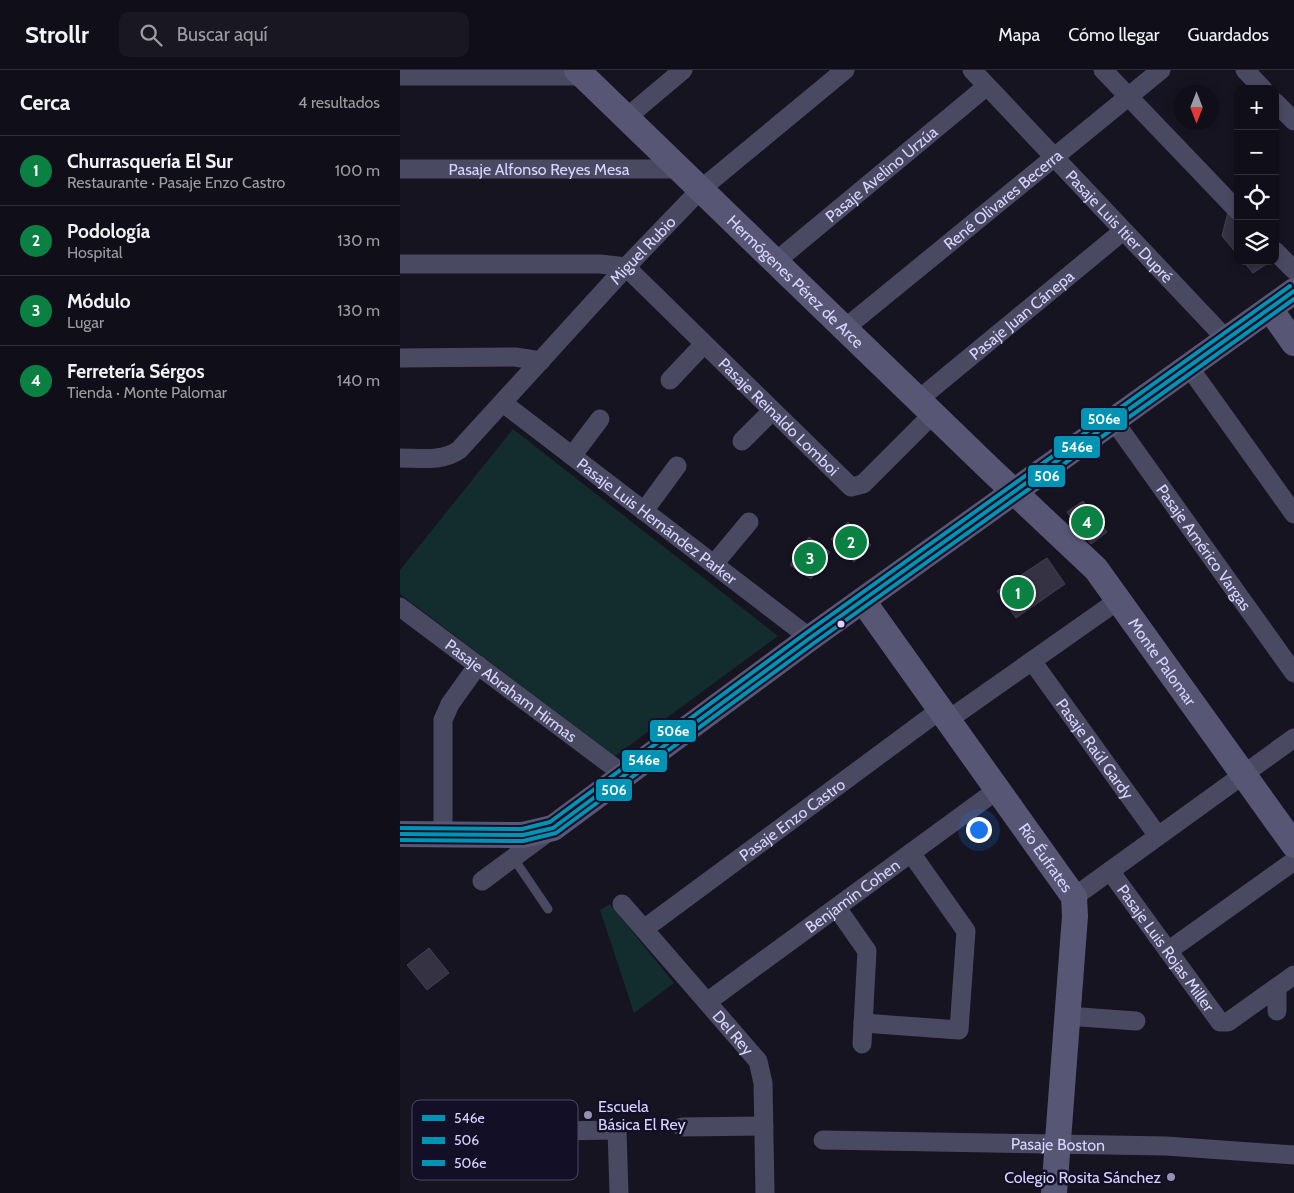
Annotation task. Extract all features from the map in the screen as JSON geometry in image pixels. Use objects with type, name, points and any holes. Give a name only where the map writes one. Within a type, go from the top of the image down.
[{"type":"street","points":[[626,118],[683,70]]},
{"type":"street","name":"Pasaje Luis Itier Dupré","points":[[972,70],[1227,340]]},
{"type":"street","points":[[1104,70],[1234,207]]},
{"type":"street","name":"René Olivares Becerra","points":[[844,329],[1161,70]]},
{"type":"street","points":[[1245,70],[1259,85]]},
{"type":"street","name":"Miguel Rubio","points":[[400,458],[447,457],[459,450],[700,190],[841,71]]},
{"type":"street","points":[[400,76],[580,73]]},
{"type":"street","name":"Hermógenes Pérez de Arce","points":[[580,73],[1014,492]]},
{"type":"street","name":"Pasaje Avelino Urzúa","points":[[775,262],[986,86]]},
{"type":"street","points":[[1279,106],[1294,121]]},
{"type":"street","name":"Pasaje Alfonso Reyes Mesa","points":[[400,169],[678,169]]},
{"type":"street","name":"Pasaje Juan Cánepa","points":[[925,407],[1123,230]]},
{"type":"street","points":[[1279,255],[1294,270]]},
{"type":"street","points":[[400,264],[600,264],[626,268]]},
{"type":"street","name":"Pasaje Reinaldo Lomboi","points":[[626,268],[848,486],[855,487],[863,484],[925,407]]},
{"type":"street","points":[[482,881],[514,859],[623,774],[810,638],[1294,291]]},
{"type":"street","points":[[1270,309],[1294,343]]},
{"type":"street","points":[[670,380],[704,344]]},
{"type":"street","points":[[400,358],[515,357],[541,361]]},
{"type":"street","points":[[1189,367],[1294,514]]},
{"type":"street","name":"Pasaje Luis Hernández Parker","points":[[503,403],[810,638]]},
{"type":"street","points":[[742,441],[772,410]]},
{"type":"street","points":[[572,456],[600,420]]},
{"type":"street","name":"Pasaje Américo Vargas","points":[[1114,421],[1294,673]]},
{"type":"street","points":[[644,511],[677,466]]},
{"type":"street","name":"Monte Palomar","points":[[1014,492],[1096,569],[1294,845]]},
{"type":"street","points":[[714,564],[749,522]]},
{"type":"street","name":"Pasaje Enzo Castro","points":[[644,929],[944,715],[1032,661],[1120,600]]},
{"type":"street","name":"Río Éufrates","points":[[862,601],[1074,897],[1075,916],[1054,1193]]},
{"type":"street","name":"Pasaje Abraham Hirmas","points":[[400,607],[623,774]]},
{"type":"street","name":"Pasaje Raúl Gardy","points":[[1032,661],[1158,836]]},
{"type":"street","points":[[443,834],[443,720],[450,704],[478,665]]},
{"type":"street","points":[[1074,897],[1294,738]]},
{"type":"street","name":"Benjamín Cohen","points":[[707,1002],[998,790]]},
{"type":"street","points":[[400,834],[523,835],[553,828]]},
{"type":"street","points":[[863,1023],[959,1030],[966,931],[911,853]]},
{"type":"street","points":[[1168,951],[1294,861]]},
{"type":"street","name":"Pasaje Luis Rojas Miller","points":[[1110,871],[1217,1018],[1224,1023],[1277,987]]},
{"type":"street","name":"Del Rey","points":[[622,904],[753,1055],[761,1068],[765,1193]]},
{"type":"street","points":[[837,908],[867,951],[862,1044]]},
{"type":"street","points":[[1277,1011],[1277,987],[1294,975]]},
{"type":"street","points":[[1068,1016],[1136,1021]]},
{"type":"street","points":[[682,1127],[764,1126]]},
{"type":"street","points":[[578,1131],[617,1130],[619,1193]]},
{"type":"street","name":"Pasaje Boston","points":[[823,1140],[1166,1146],[1294,1155]]},
{"type":"lane","points":[[514,859],[548,909]]},
{"type":"green space","points":[[513,429],[778,636],[615,756],[400,594],[400,570]]},
{"type":"green space","points":[[610,904],[674,983],[634,1013],[600,910]]},
{"type":"building","points":[[1228,212],[1234,219],[1234,250],[1222,236]]},
{"type":"building","points":[[1246,265],[1265,265],[1253,273]]},
{"type":"building","points":[[1083,501],[1107,532],[1091,544],[1067,512]]},
{"type":"building","points":[[848,522],[871,545],[854,562],[831,539]]},
{"type":"building","points":[[809,537],[830,552],[811,579],[790,565]]},
{"type":"building","points":[[1047,558],[1065,584],[1016,618],[997,591]]},
{"type":"building","points":[[429,948],[449,973],[427,990],[407,965]]},
{"type":"transit line","name":"506e","points":[[400,828],[522,829],[550,822],[806,633],[1290,286]]},
{"type":"transit line","name":"546e","points":[[400,834],[523,835],[553,828],[810,638],[1294,291]]},
{"type":"transit line","name":"506","points":[[400,840],[523,841],[556,833],[814,643],[1294,299]]},
{"type":"place","name":"Ferretería Sérgos","points":[[1087,522]]},
{"type":"place","name":"Podología","points":[[851,542]]},
{"type":"place","name":"Módulo","points":[[810,558]]},
{"type":"place","name":"Churrasquería El Sur","points":[[1018,593]]},
{"type":"place","name":"Escuela Básica El Rey","points":[[588,1115]]},
{"type":"place","name":"Colegio Rosita Sánchez","points":[[1171,1177]]}]
